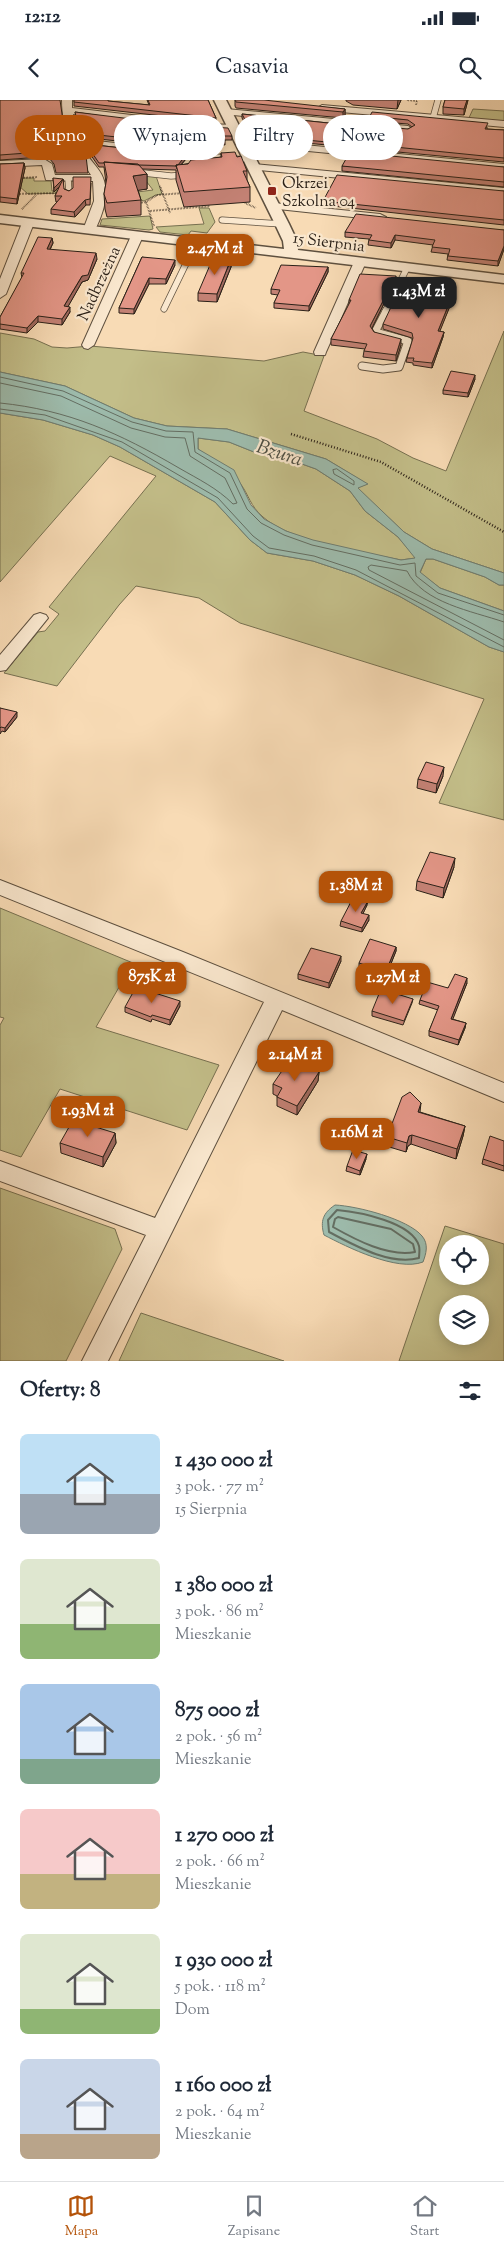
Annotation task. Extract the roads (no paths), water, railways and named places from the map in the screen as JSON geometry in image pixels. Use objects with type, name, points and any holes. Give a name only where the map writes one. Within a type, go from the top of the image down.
[{"type":"street","points":[[220,100],[235,129]]},
{"type":"street","points":[[67,105],[235,133]]},
{"type":"street","points":[[316,107],[504,124]]},
{"type":"street","points":[[226,112],[408,129]]},
{"type":"street","points":[[313,143],[504,167]]},
{"type":"street","points":[[104,146],[252,164],[504,191]]},
{"type":"street","points":[[85,160],[97,174],[101,198],[89,230]]},
{"type":"street","points":[[250,160],[290,241],[290,254]]},
{"type":"street","points":[[0,164],[46,163],[49,177],[68,179],[97,174]]},
{"type":"street","points":[[273,206],[387,218]]},
{"type":"street","name":"15 Sierpnia","points":[[0,220],[504,279]]},
{"type":"street","points":[[0,294],[28,223]]},
{"type":"street","name":"Nadbrzeżna","points":[[88,345],[137,236]]},
{"type":"street","points":[[320,352],[360,262]]},
{"type":"street","points":[[0,666],[40,618]]},
{"type":"street","points":[[0,888],[176,957],[504,1093]]},
{"type":"street","points":[[95,1361],[276,1000]]},
{"type":"street","points":[[0,1171],[160,1230]]},
{"type":"lane","points":[[432,118],[438,100]]},
{"type":"lane","points":[[126,171],[187,174]]},
{"type":"lane","points":[[67,193],[68,179]]},
{"type":"lane","points":[[222,220],[282,224]]},
{"type":"lane","points":[[164,309],[196,242]]},
{"type":"lane","points":[[362,366],[383,369],[399,367],[408,341],[375,332],[406,268]]},
{"type":"water","name":"Bzura","points":[[0,372],[65,386],[134,418],[167,426],[227,429],[326,459],[368,484],[358,488],[404,532],[432,549],[504,573],[504,585],[499,585],[485,577],[433,559],[426,559],[420,572],[440,588],[504,611],[504,652],[489,647],[399,596],[355,575],[313,561],[267,553],[250,540],[215,502],[120,447],[93,435],[43,420],[0,413]],"holes":[[[198,438],[229,442],[254,452],[274,454],[316,469],[350,491],[365,511],[398,537],[415,558],[401,560],[313,540],[286,531],[264,519],[251,505],[234,470],[198,449]]]},
{"type":"water","points":[[335,1205],[382,1214],[406,1224],[422,1236],[426,1242],[423,1262],[400,1264],[386,1261],[372,1257],[324,1235],[322,1226],[325,1214]]},
{"type":"place","name":"Okrzei Szkolna 04","points":[[272,191]]}]
